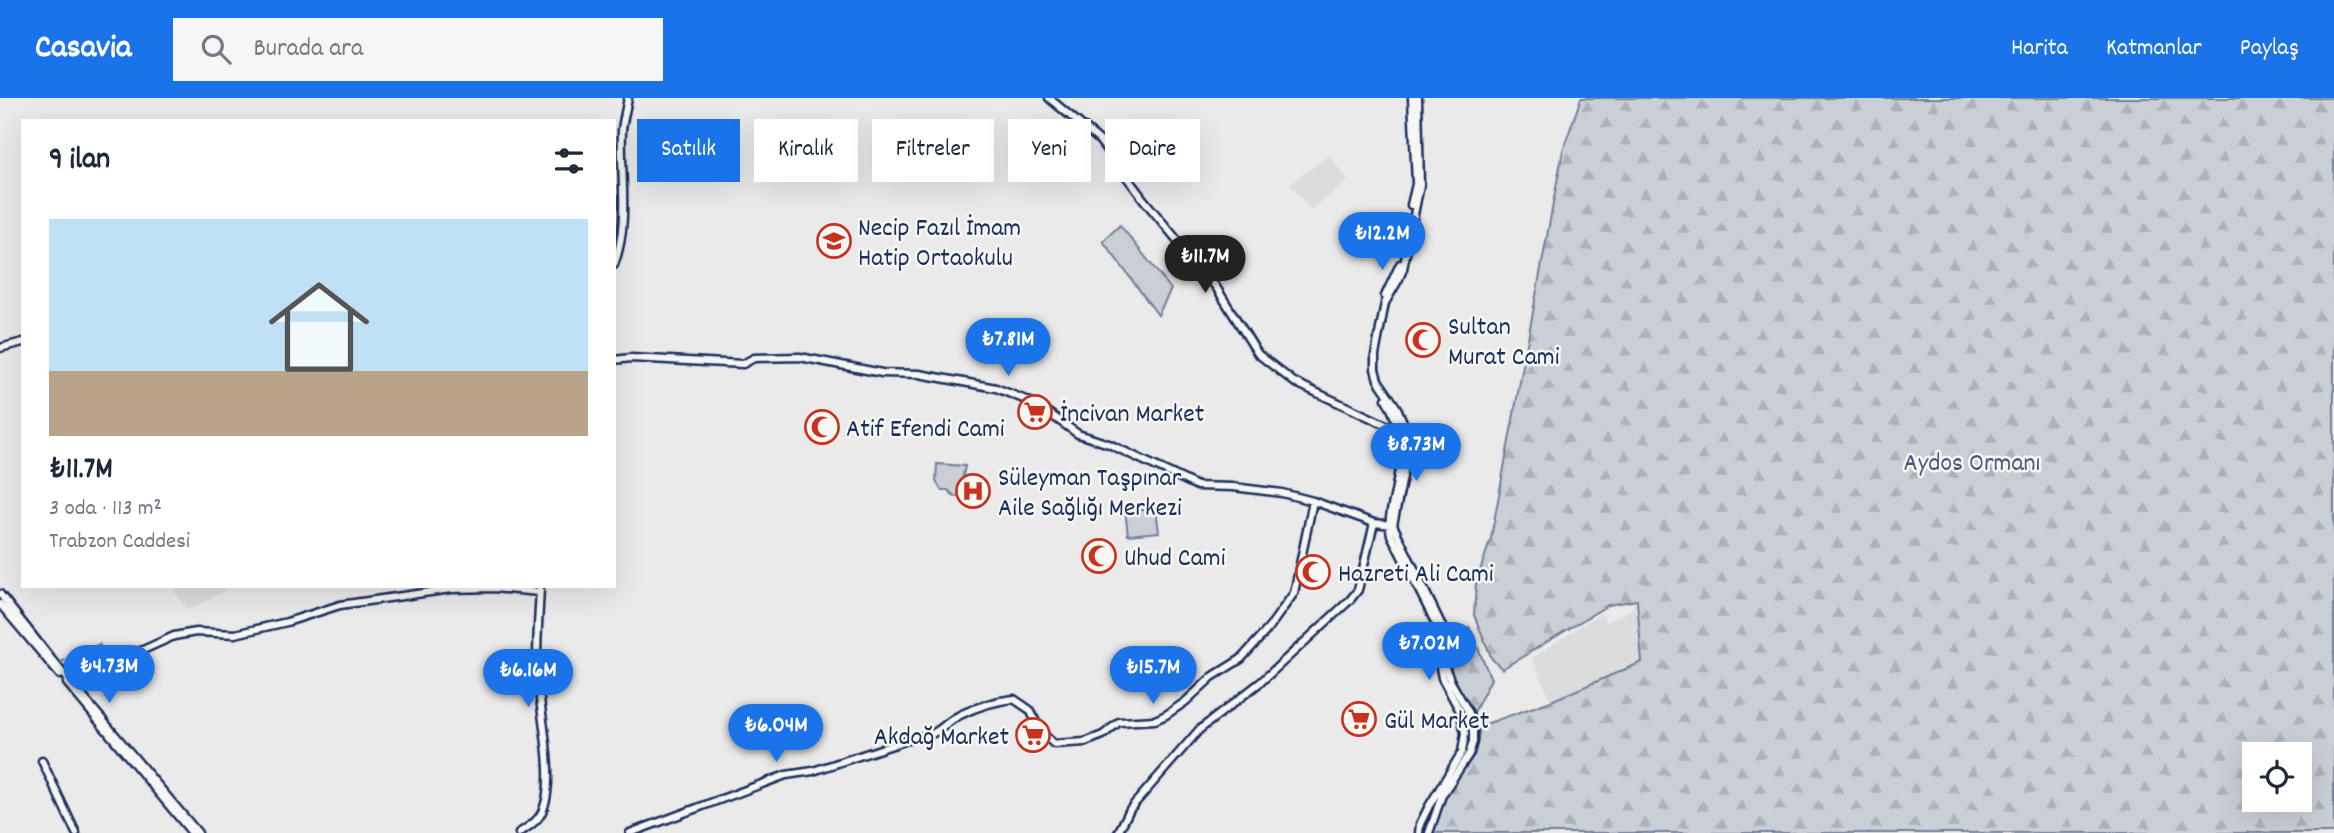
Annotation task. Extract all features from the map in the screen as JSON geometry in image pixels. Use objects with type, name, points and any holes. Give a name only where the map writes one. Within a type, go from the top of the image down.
[{"type":"street","points":[[616,260],[620,250],[623,202],[622,128],[628,98]]},
{"type":"street","points":[[1049,98],[1099,140],[1144,200],[1216,287],[1258,355],[1294,382],[1409,436]]},
{"type":"street","points":[[1412,98],[1416,184],[1399,267],[1381,303],[1371,359],[1376,380],[1395,415],[1401,433],[1401,461],[1391,525],[1418,572],[1442,626],[1448,684],[1460,712],[1465,733],[1462,751],[1429,806],[1420,824],[1419,833]]},
{"type":"street","points":[[1391,525],[1406,462],[1409,436],[1397,408],[1378,380],[1375,355],[1385,303],[1402,269],[1420,185],[1418,98]]},
{"type":"street","points":[[0,348],[21,343]]},
{"type":"street","points":[[616,360],[631,358],[743,364],[754,358],[800,357],[882,373],[919,374],[986,386],[1036,404],[1078,434],[1109,444],[1197,486],[1256,490],[1313,501],[1374,523],[1391,525]]},
{"type":"street","points":[[630,833],[786,775],[813,771],[917,737],[931,736],[957,717],[990,702],[1014,699],[1030,710],[1041,732],[1054,744],[1085,742],[1102,735],[1119,722],[1155,720],[1166,715],[1212,677],[1241,659],[1294,593],[1313,501]]},
{"type":"street","points":[[1118,833],[1130,809],[1199,730],[1263,680],[1350,600],[1358,590],[1374,523]]},
{"type":"street","points":[[72,682],[174,636],[196,632],[235,634],[287,622],[340,605],[451,589],[540,589],[538,681],[547,755],[547,793],[538,821],[519,833]]},
{"type":"street","points":[[0,594],[198,833]]},
{"type":"street","points":[[0,604],[192,833]]},
{"type":"street","points":[[1429,833],[1442,795],[1469,754],[1473,742],[1474,731],[1469,713],[1448,684]]},
{"type":"street","points":[[42,761],[76,833]]},
{"type":"shaded area","points":[[1329,155],[1348,181],[1311,210],[1290,184]]},
{"type":"shaded area","points":[[178,588],[226,590],[188,610],[174,591]]},
{"type":"shaded area","points":[[1637,600],[1642,662],[1551,701],[1532,658],[1601,613],[1607,622],[1630,610]]},
{"type":"green space","name":"Aydos Ormanı","points":[[1581,98],[2334,98],[2334,833],[1433,833],[1436,816],[1456,780],[1475,754],[1480,726],[1551,701],[1642,662],[1637,600],[1608,605],[1502,669],[1492,659],[1474,615],[1476,583],[1491,538],[1563,150]]},
{"type":"green space","points":[[1120,225],[1171,289],[1158,315],[1103,241]]},
{"type":"green space","points":[[937,464],[965,466],[959,496],[954,496],[948,490],[941,490],[936,481]]},
{"type":"green space","points":[[1125,510],[1156,510],[1159,532],[1128,535]]},
{"type":"green space","points":[[1469,627],[1491,679],[1473,714],[1452,674],[1449,655]]},
{"type":"green space","points":[[99,644],[108,661],[74,679],[58,663]]},
{"type":"place","name":"Necip Fazıl İmam Hatip Ortaokulu","points":[[834,241]]},
{"type":"place","name":"Sultan Murat Cami","points":[[1423,340]]},
{"type":"place","name":"İncivan Market","points":[[1035,412]]},
{"type":"place","name":"Atif Efendi Cami","points":[[822,427]]},
{"type":"place","name":"Süleyman Taşpınar Aile Sağlığı Merkezi","points":[[973,491]]},
{"type":"place","name":"Uhud Cami","points":[[1099,556]]},
{"type":"place","name":"Hazreti Ali Cami","points":[[1313,572]]},
{"type":"place","name":"Gül Market","points":[[1359,719]]},
{"type":"place","name":"Akdağ Market","points":[[1033,735]]}]
